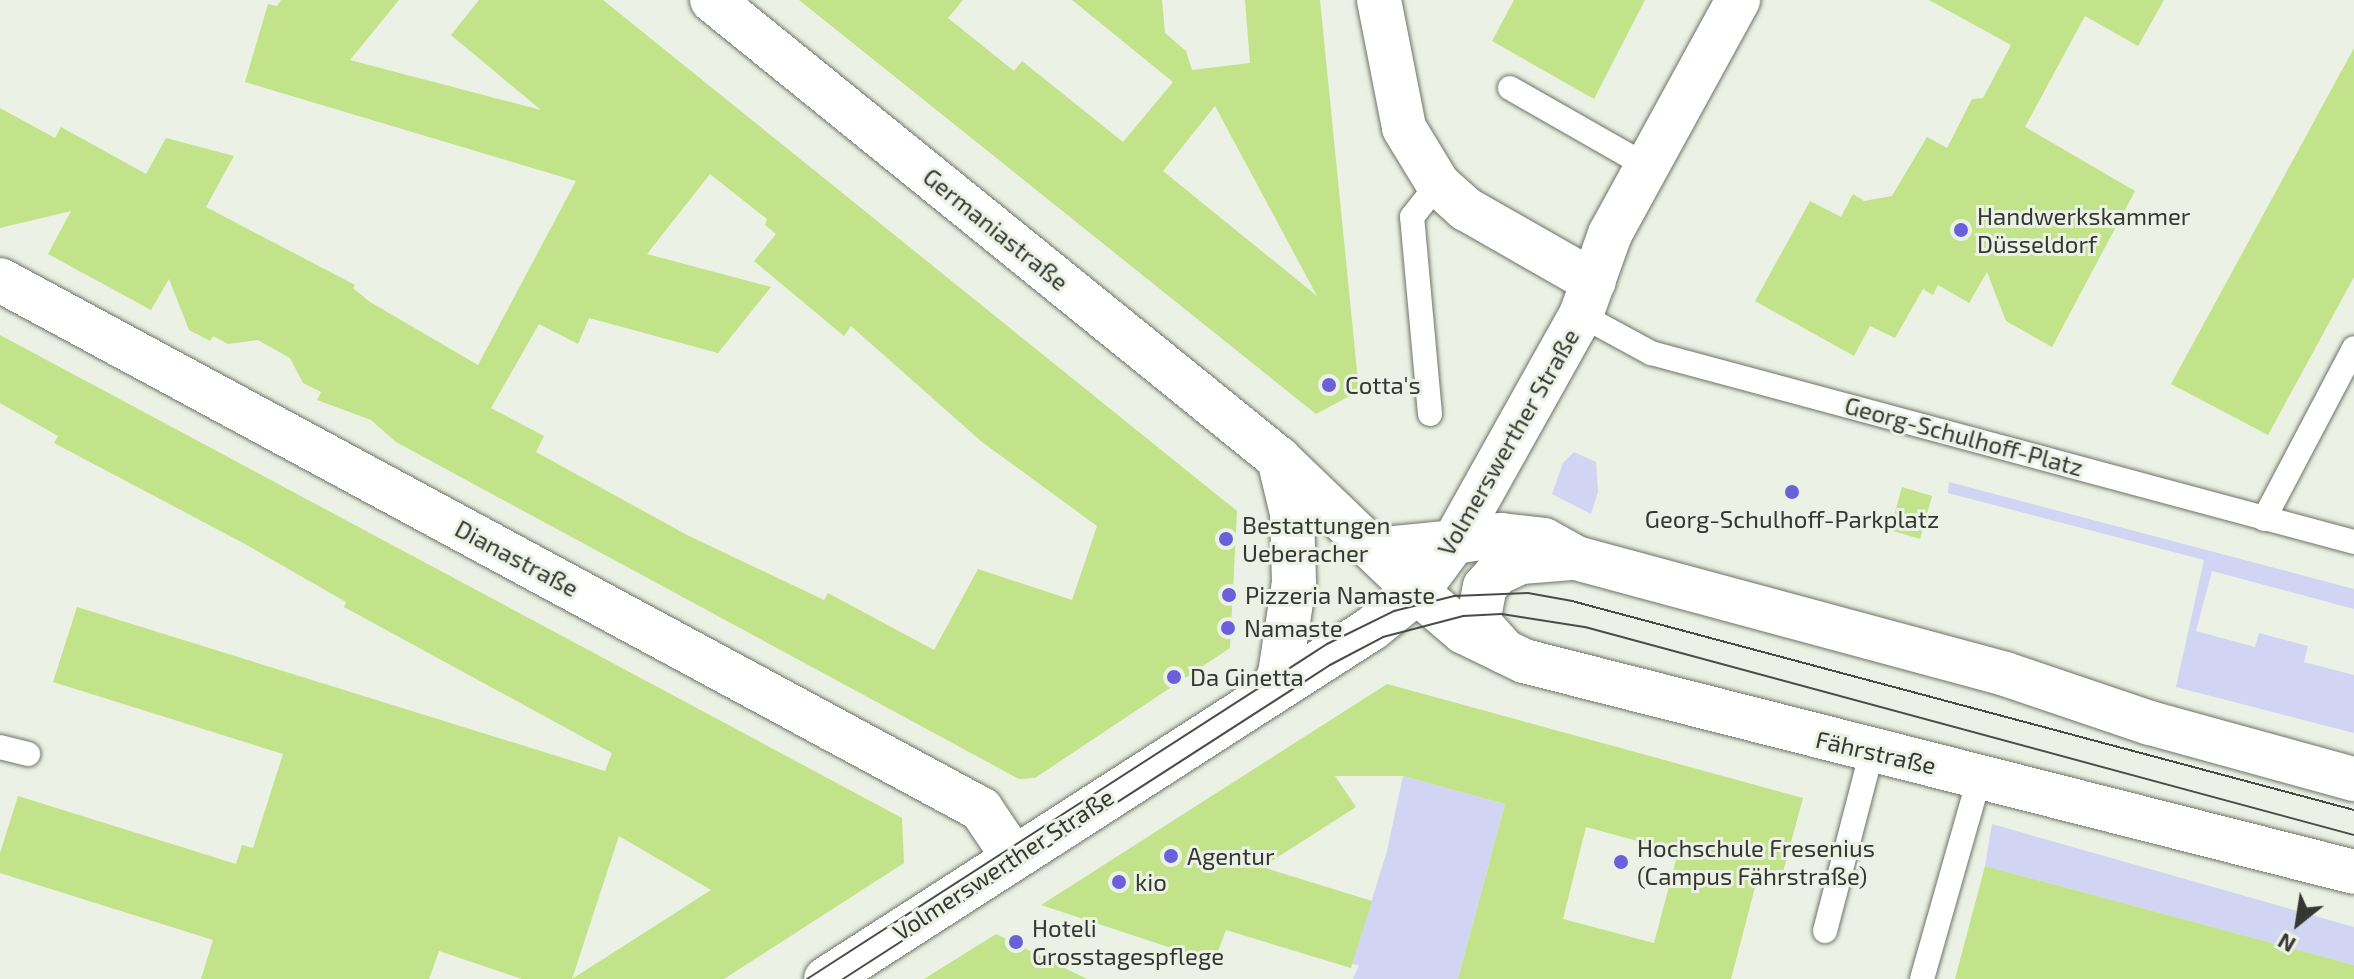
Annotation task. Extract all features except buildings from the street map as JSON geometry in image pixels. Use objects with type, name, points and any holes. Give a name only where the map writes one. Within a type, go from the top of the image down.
[{"type":"street","name":"Germaniastraße","points":[[712,0],[1279,459],[1417,592]]},
{"type":"street","points":[[1379,0],[1404,128],[1438,184],[1466,209],[1587,298]]},
{"type":"street","name":"Volmerswerther Straße","points":[[826,979],[1371,629],[1417,592],[1454,542],[1587,298],[1610,234],[1738,0]]},
{"type":"street","name":"Dianastraße","points":[[0,280],[981,809],[1014,858]]},
{"type":"street","points":[[1272,690],[1280,674],[1294,583],[1292,513],[1279,459]]},
{"type":"street","points":[[1375,550],[1501,535],[1544,540],[1576,558],[1991,670],[2150,723],[2354,779]]},
{"type":"street","points":[[1510,656],[1488,638],[1478,622],[1485,587],[1497,573],[1521,562],[1576,558]]},
{"type":"street","name":"Fährstraße","points":[[1417,592],[1464,632],[1510,656],[2354,872]]},
{"type":"lane","points":[[1510,88],[1647,166]]},
{"type":"lane","points":[[1430,414],[1412,217],[1438,184]]},
{"type":"lane","name":"Georg-Schulhoff-Platz","points":[[1587,298],[1651,353],[2354,542]]},
{"type":"lane","points":[[2264,519],[2354,348]]},
{"type":"lane","points":[[0,747],[28,754]]},
{"type":"lane","points":[[1825,931],[1872,750]]},
{"type":"lane","points":[[1922,979],[1980,775]]},
{"type":"shaded area","points":[[1574,452],[1596,462],[1598,492],[1591,514],[1552,494],[1563,463]]},
{"type":"shaded area","points":[[1949,482],[2354,589],[2354,609],[2212,571],[2196,631],[2255,647],[2259,633],[2308,646],[2304,662],[2354,675],[2354,733],[2176,687],[2204,560],[1948,493]]},
{"type":"shaded area","points":[[1403,776],[1505,804],[1458,979],[1353,979],[1359,965],[1352,964],[1387,851]]},
{"type":"shaded area","points":[[1992,824],[2354,927],[2354,965],[1985,866]]},
{"type":"tram line","points":[[807,979],[1327,644],[1394,611],[1454,596],[1528,593],[1572,601],[2354,810]]},
{"type":"tram line","points":[[843,979],[1330,665],[1383,637],[1463,616],[1501,614],[1585,627],[2354,835]]},
{"type":"place","name":"Handwerkskammer Düsseldorf","points":[[1961,230]]},
{"type":"place","name":"Cotta's","points":[[1329,385]]},
{"type":"place","name":"Georg-Schulhoff-Parkplatz","points":[[1792,492]]},
{"type":"place","name":"Bestattungen Ueberacher","points":[[1226,539]]},
{"type":"place","name":"Pizzeria Namaste","points":[[1229,595]]},
{"type":"place","name":"Namaste","points":[[1228,628]]},
{"type":"place","name":"Da Ginetta","points":[[1174,677]]},
{"type":"place","name":"Agentur","points":[[1171,856]]},
{"type":"place","name":"Hochschule Fresenius (Campus Fährstraße)","points":[[1621,862]]},
{"type":"place","name":"kio","points":[[1119,882]]},
{"type":"place","name":"Hoteli Grosstagespflege","points":[[1016,942]]}]
